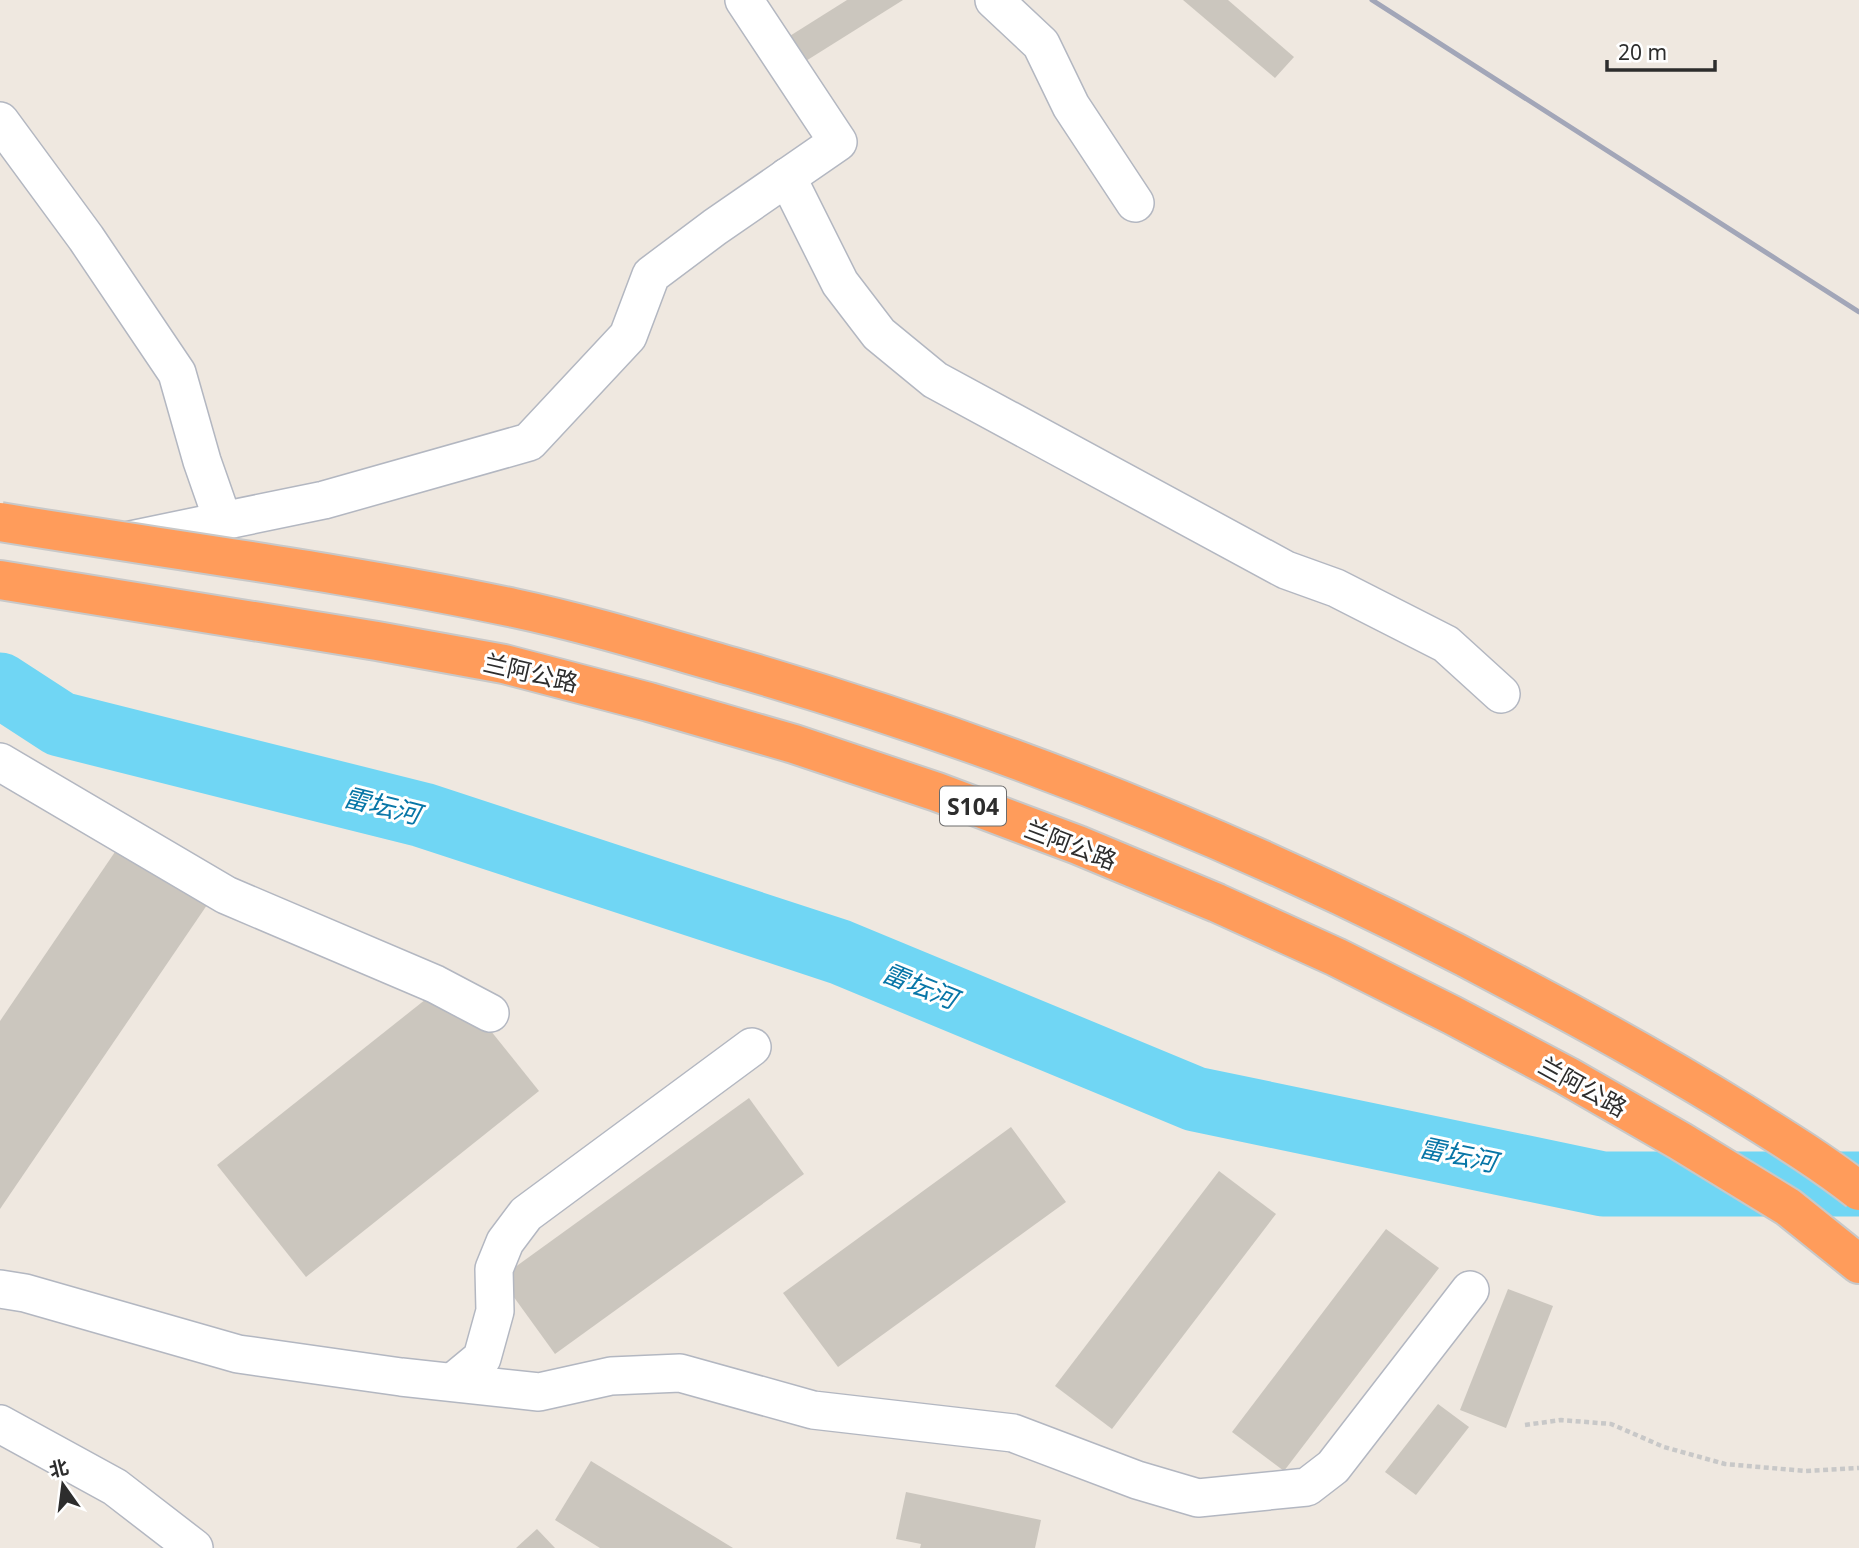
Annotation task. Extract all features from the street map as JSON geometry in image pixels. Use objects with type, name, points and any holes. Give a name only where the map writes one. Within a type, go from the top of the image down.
[{"type":"highway","name":"S104","points":[[0,522],[517,609],[665,647],[785,682],[956,738],[1099,792],[1241,851],[1360,905],[1479,964],[1595,1026],[1709,1092],[1821,1161],[1859,1191]]},
{"type":"highway","name":"兰阿公路","points":[[0,580],[504,664],[728,725],[937,792],[1078,845],[1217,903],[1336,957],[1452,1015],[1646,1121],[1788,1207],[1859,1264]]},
{"type":"street","points":[[0,528],[92,548],[324,500],[529,442],[628,337],[651,275],[838,142],[744,0]]},
{"type":"street","points":[[994,0],[1041,44],[1071,106],[1135,203]]},
{"type":"street","points":[[0,121],[86,238],[177,373],[202,461],[223,521]]},
{"type":"street","points":[[787,177],[840,283],[879,334],[935,380],[1286,570],[1336,588],[1446,644],[1501,694]]},
{"type":"street","points":[[0,762],[226,895],[435,984],[490,1013]]},
{"type":"street","points":[[453,1382],[482,1358],[495,1311],[494,1269],[505,1242],[526,1214],[752,1047]]},
{"type":"street","points":[[0,1289],[25,1293],[238,1353],[401,1377],[539,1392],[611,1376],[680,1373],[813,1410],[1013,1433],[1137,1480],[1198,1498],[1307,1487],[1333,1467],[1470,1290]]},
{"type":"street","points":[[0,1424],[116,1487],[194,1548]]},
{"type":"path","points":[[1525,1424],[1561,1420],[1611,1424],[1664,1447],[1725,1464],[1805,1471],[1859,1468]]},
{"type":"building","points":[[847,0],[903,0],[801,64],[785,39]]},
{"type":"building","points":[[1183,0],[1228,0],[1294,57],[1275,78]]},
{"type":"building","points":[[119,846],[207,905],[0,1209],[0,1021]]},
{"type":"building","points":[[450,980],[539,1091],[306,1277],[217,1165]]},
{"type":"building","points":[[749,1098],[804,1174],[555,1354],[500,1278]]},
{"type":"building","points":[[1011,1127],[1066,1202],[838,1367],[783,1293]]},
{"type":"building","points":[[1219,1171],[1276,1214],[1112,1429],[1055,1386]]},
{"type":"building","points":[[1386,1229],[1439,1268],[1284,1471],[1232,1432]]},
{"type":"building","points":[[1508,1289],[1553,1306],[1506,1428],[1460,1410]]},
{"type":"building","points":[[1438,1404],[1469,1427],[1416,1495],[1385,1472]]},
{"type":"building","points":[[591,1461],[733,1548],[600,1548],[555,1520]]},
{"type":"building","points":[[906,1492],[1041,1520],[1035,1548],[920,1548],[921,1544],[896,1539]]},
{"type":"building","points":[[537,1529],[555,1548],[516,1548]]},
{"type":"waterway","name":"雷坛河","points":[[0,685],[60,724],[423,815],[840,952],[1195,1099],[1603,1184],[1859,1184]]},
{"type":"railway","points":[[1372,0],[1859,312]]}]
